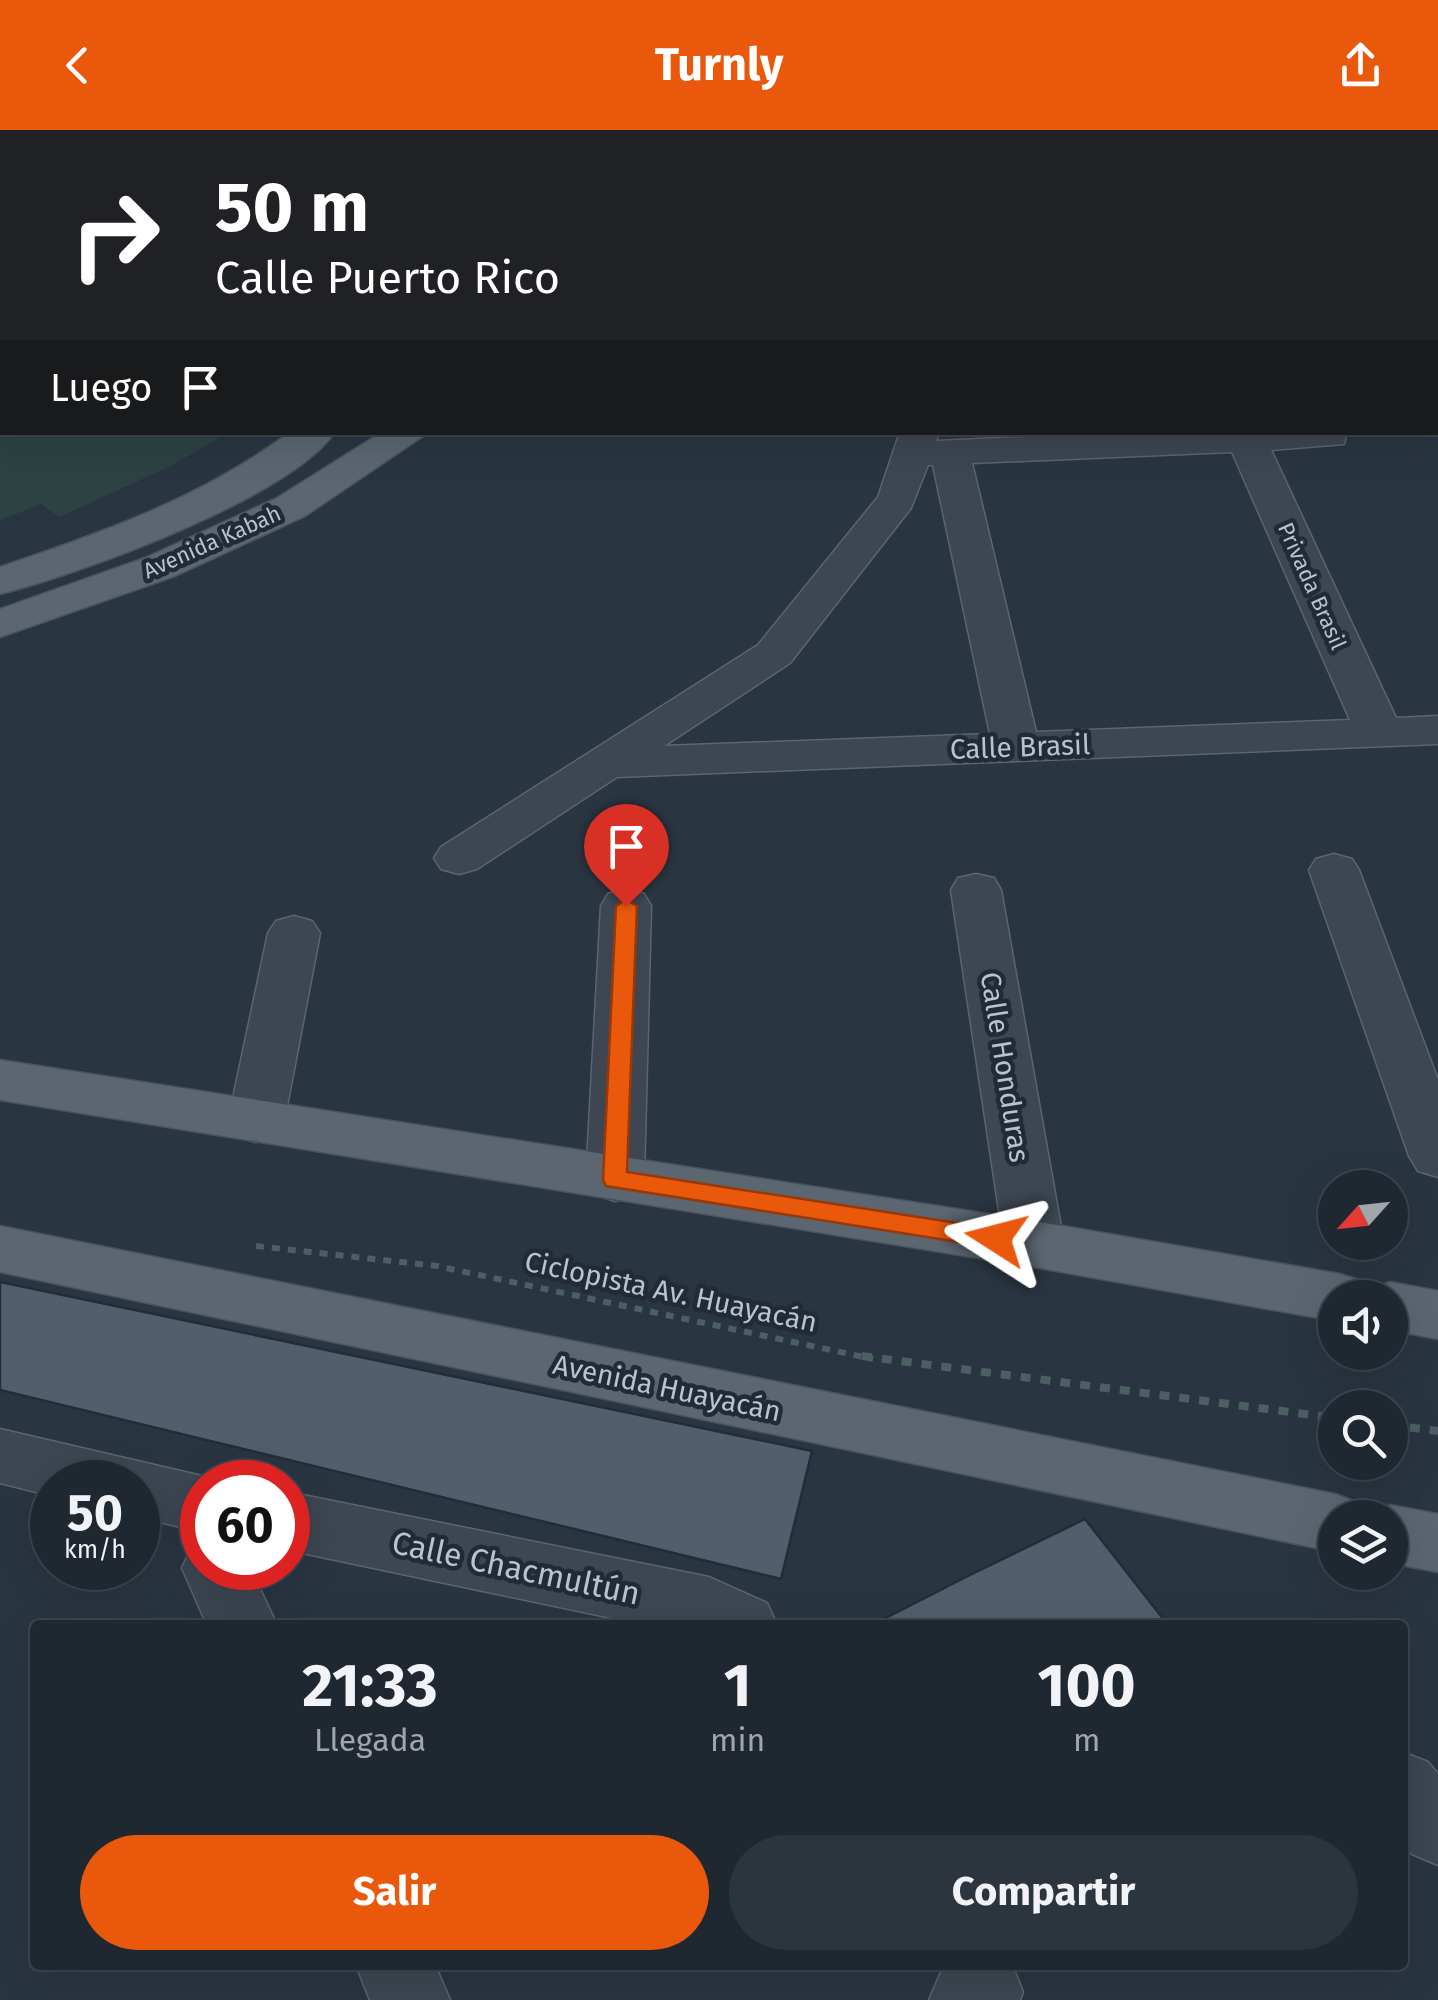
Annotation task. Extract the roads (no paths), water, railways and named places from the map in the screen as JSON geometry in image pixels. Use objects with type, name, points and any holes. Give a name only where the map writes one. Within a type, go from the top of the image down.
[{"type":"main road","name":"Avenida Kabah","points":[[0,581],[132,536],[250,481],[312,435]]},
{"type":"main road","name":"Avenida Kabah","points":[[0,624],[160,568],[274,514],[405,435]]},
{"type":"main road","points":[[0,1080],[1034,1244],[1318,1294]]},
{"type":"main road","name":"Avenida Huayacán","points":[[0,1249],[1318,1520]]},
{"type":"main road","points":[[1408,1309],[1438,1315]]},
{"type":"main road","points":[[1408,1537],[1438,1543]]},
{"type":"street","points":[[928,446],[1330,436]]},
{"type":"street","name":"Privada Brasil","points":[[1246,440],[1379,732]]},
{"type":"street","points":[[928,446],[1016,747]]},
{"type":"street","points":[[459,858],[774,654],[897,498],[928,446]]},
{"type":"street","name":"Calle Brasil","points":[[602,764],[1438,730]]},
{"type":"street","points":[[1334,870],[1438,1156]]},
{"type":"street","name":"Calle Honduras","points":[[976,890],[1034,1244]]},
{"type":"street","points":[[615,1180],[626,906]]},
{"type":"street","points":[[256,1122],[294,933]]},
{"type":"street","points":[[0,1456],[30,1463]]},
{"type":"street","name":"Calle Chacmultún","points":[[310,1526],[709,1608],[732,1620]]},
{"type":"street","points":[[226,1590],[240,1620]]},
{"type":"street","points":[[1408,1794],[1438,1829]]},
{"type":"street","points":[[396,1970],[410,2000]]}]
